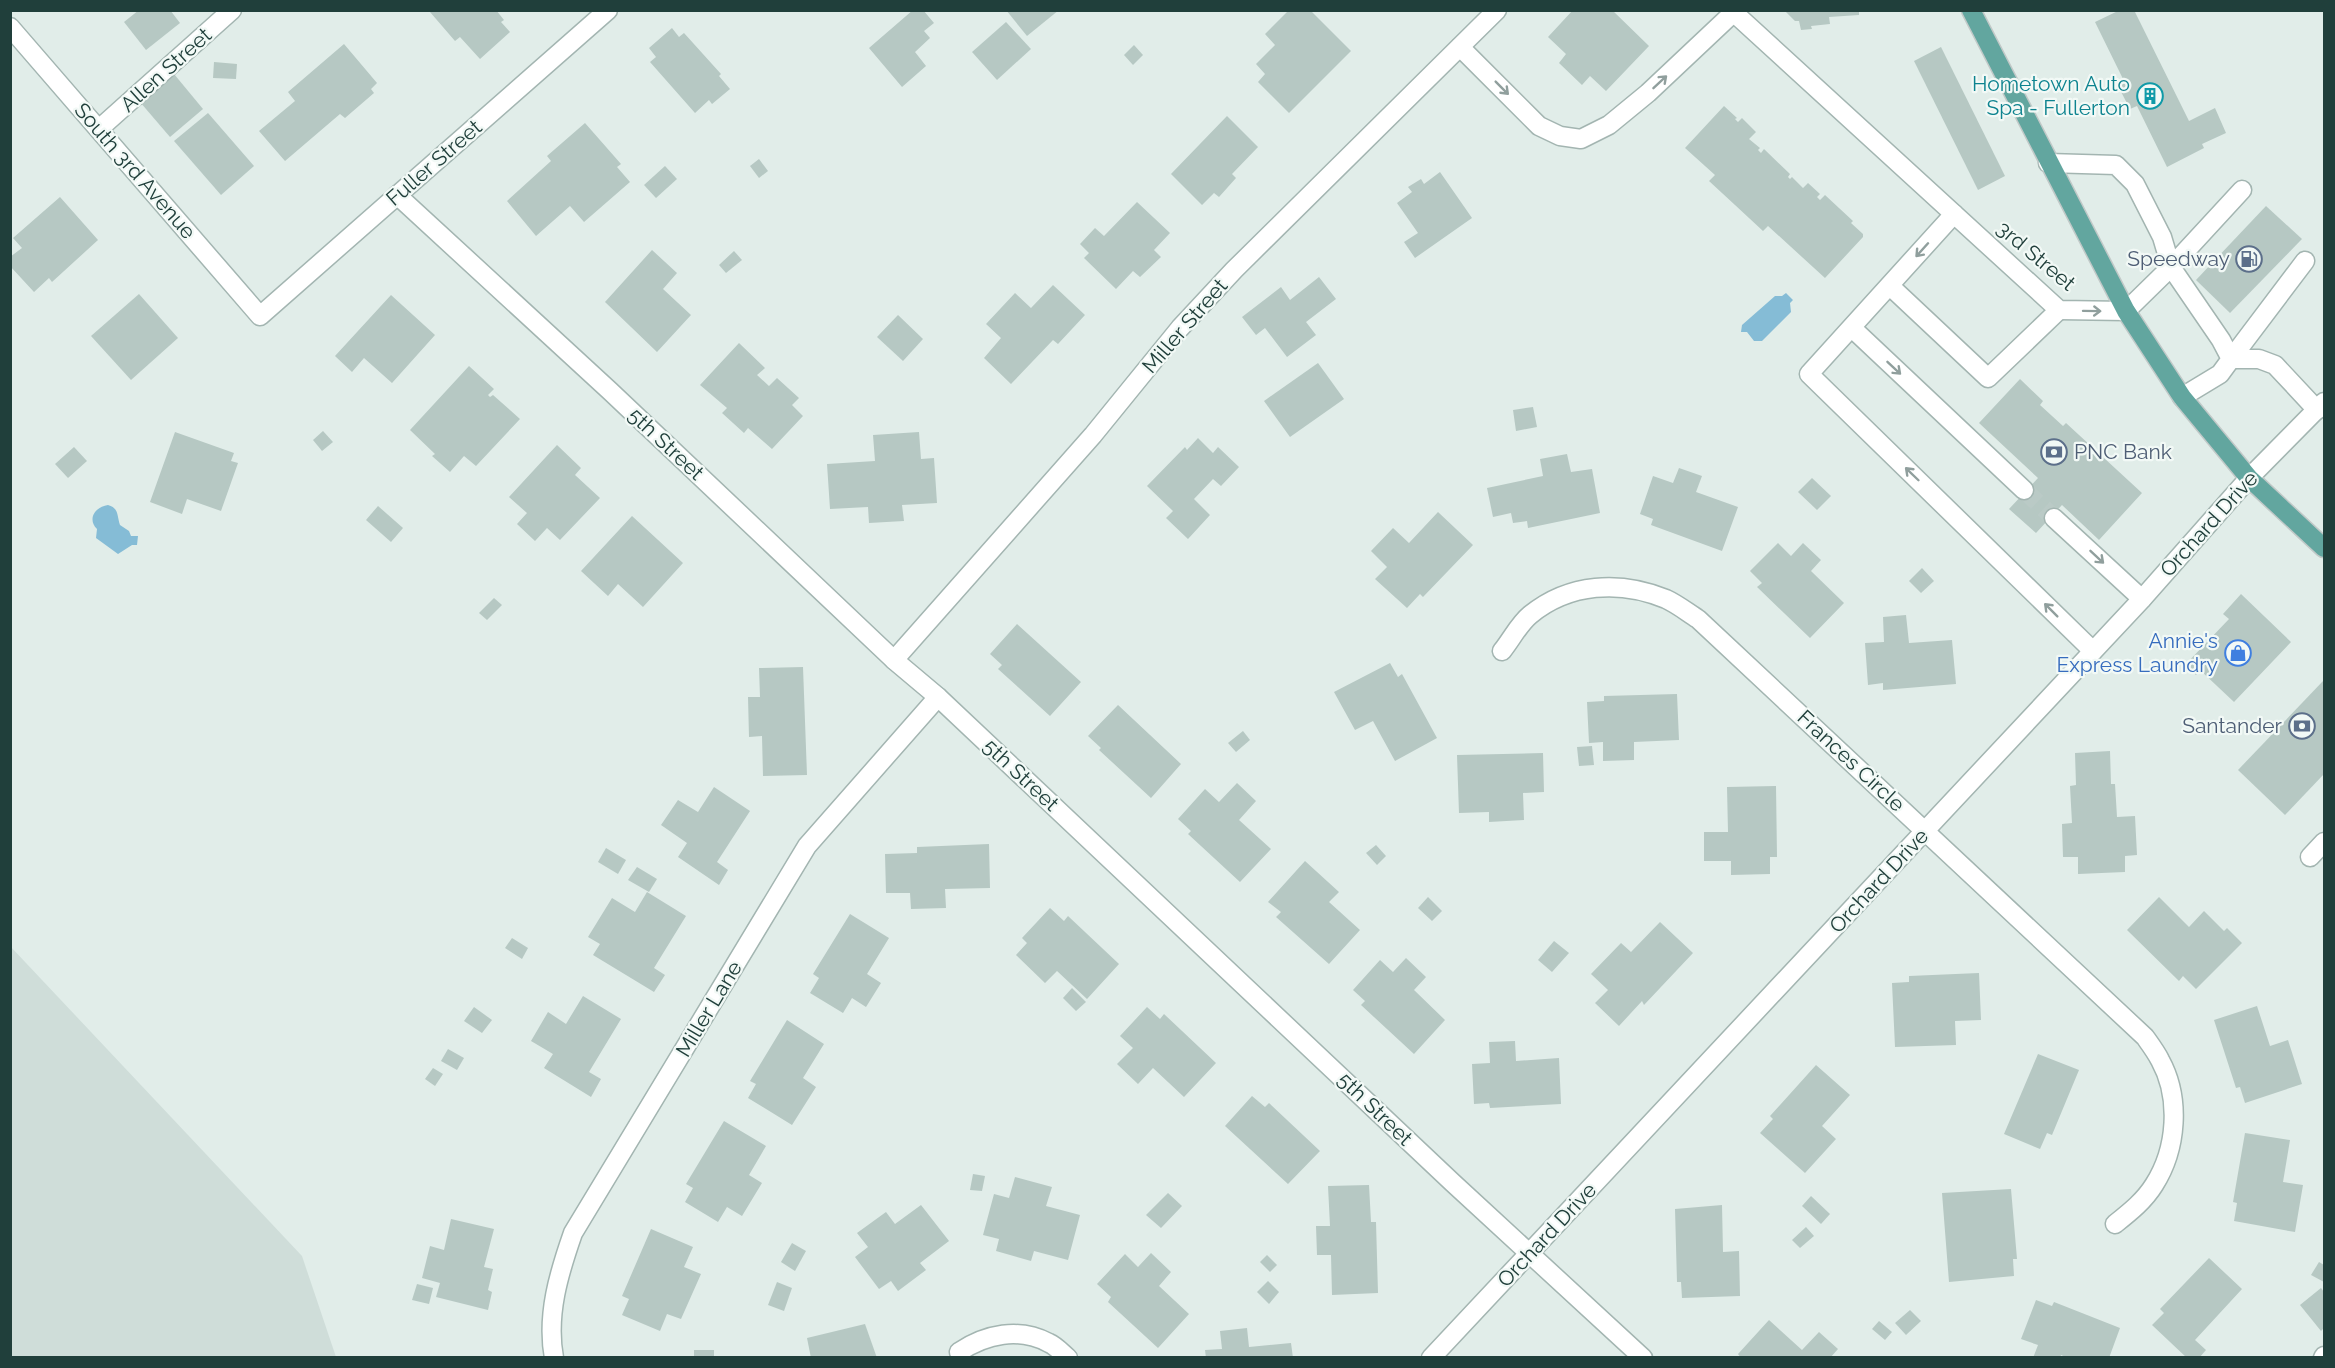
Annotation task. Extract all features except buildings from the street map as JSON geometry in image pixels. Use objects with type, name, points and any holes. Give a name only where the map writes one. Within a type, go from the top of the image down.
[{"type":"main road","points":[[1971,10],[2126,311],[2182,397],[2248,478],[2325,548]]},
{"type":"street","name":"Allen Street","points":[[99,129],[232,10]]},
{"type":"street","name":"Fuller Street","points":[[260,316],[608,10]]},
{"type":"street","name":"Miller Street","points":[[894,660],[1093,435],[1180,328],[1234,270],[1497,10]]},
{"type":"street","points":[[1460,47],[1539,126],[1560,136],[1581,139],[1609,125],[1648,93],[1732,12]]},
{"type":"street","name":"3rd Street","points":[[1732,12],[2059,310],[2126,311]]},
{"type":"street","name":"South 3rd Avenue","points":[[10,27],[260,316]]},
{"type":"street","points":[[2048,163],[2116,165],[2135,184],[2162,237],[2171,267],[2221,340],[2231,359]]},
{"type":"street","points":[[2126,311],[2171,267],[2242,190]]},
{"type":"street","name":"5th Street","points":[[397,195],[618,399],[894,660],[938,697],[1643,1358]]},
{"type":"street","points":[[1954,214],[1809,374],[2093,651]]},
{"type":"street","points":[[2182,397],[2220,374],[2305,261]]},
{"type":"street","points":[[1890,286],[1988,378],[2059,310]]},
{"type":"street","points":[[1852,328],[2024,490]]},
{"type":"street","points":[[2231,359],[2259,359],[2275,365],[2321,406]]},
{"type":"street","name":"Orchard Drive","points":[[1431,1358],[2142,599],[2248,478],[2321,406]]},
{"type":"street","points":[[2054,518],[2142,599]]},
{"type":"street","name":"Frances Circle","points":[[1502,651],[1528,616],[1552,600],[1578,590],[1607,587],[1638,590],[1667,600],[1698,619],[1926,831],[2145,1036],[2161,1062],[2172,1094],[2174,1124],[2168,1158],[2154,1185],[2135,1208],[2115,1224]]},
{"type":"street","name":"Miller Lane","points":[[554,1358],[553,1308],[560,1270],[573,1233],[807,846],[938,697]]},
{"type":"street","points":[[2310,857],[2325,842]]},
{"type":"street","points":[[959,1352],[973,1342],[997,1335],[1022,1335],[1049,1343],[1068,1358]]},
{"type":"shaded area","points":[[10,946],[302,1256],[336,1357],[11,1357]]},
{"type":"water","points":[[1786,293],[1793,300],[1790,303],[1791,312],[1762,341],[1754,341],[1747,332],[1741,332],[1742,325],[1775,296],[1782,296]]},
{"type":"water","points":[[108,505],[116,510],[120,525],[129,531],[131,536],[138,536],[137,545],[132,545],[118,554],[96,538],[94,514],[99,508]]},
{"type":"tunnel","points":[[2024,490],[2054,518]]},
{"type":"place","name":"Hometown Auto Spa - Fullerton","points":[[2150,96]]},
{"type":"place","name":"Speedway","points":[[2249,259]]},
{"type":"place","name":"PNC Bank","points":[[2054,452]]},
{"type":"place","name":"Annie's Express Laundry","points":[[2238,653]]},
{"type":"place","name":"Santander","points":[[2302,726]]}]
